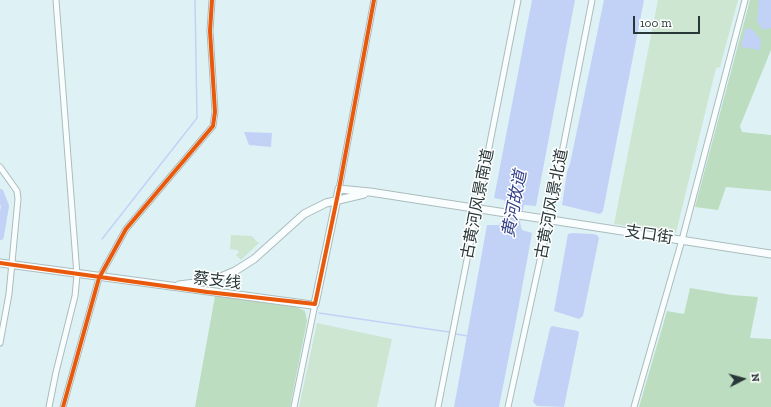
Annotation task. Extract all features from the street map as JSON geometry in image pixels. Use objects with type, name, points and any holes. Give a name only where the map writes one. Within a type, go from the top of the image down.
[{"type":"street","points":[[49,407],[75,296],[77,275],[56,0]]},
{"type":"street","points":[[63,407],[99,278],[126,229],[213,126],[215,112],[210,31],[212,0]]},
{"type":"street","points":[[294,407],[339,189],[374,0]]},
{"type":"street","name":"古黄河风景南道","points":[[438,407],[518,0]]},
{"type":"street","name":"古黄河风景北道","points":[[508,407],[550,219],[592,0]]},
{"type":"street","points":[[634,407],[682,240],[745,0]]},
{"type":"street","points":[[0,167],[18,194],[12,265],[0,343]]},
{"type":"street","points":[[339,189],[378,193],[477,208]]},
{"type":"street","points":[[163,286],[203,282],[221,277],[254,259],[287,227],[304,214],[337,199],[378,193]]},
{"type":"street","name":"支口街","points":[[477,208],[771,254]]},
{"type":"street","name":"蔡支线","points":[[0,263],[99,278],[315,304]]},
{"type":"green space","points":[[658,0],[738,0],[720,67],[716,68],[676,233],[614,224]]},
{"type":"green space","points":[[750,0],[771,0],[771,50],[740,126],[742,132],[771,135],[771,191],[726,187],[718,210],[695,207]]},
{"type":"green space","points":[[231,235],[252,236],[257,242],[260,242],[241,260],[236,255],[239,252],[237,250],[230,249]]},
{"type":"green space","points":[[690,288],[732,295],[758,297],[750,338],[771,339],[771,407],[639,407],[667,311],[684,314]]},
{"type":"green space","points":[[215,296],[296,307],[305,311],[307,321],[290,407],[195,407]]},
{"type":"green space","points":[[317,323],[392,339],[377,407],[299,407]]},
{"type":"water","name":"黄河故道","points":[[532,0],[575,0],[536,206],[524,205],[520,223],[522,230],[532,233],[518,310],[499,407],[454,407],[487,225],[499,225],[502,221],[506,206],[504,200],[494,198]]},
{"type":"water","points":[[604,0],[644,0],[603,211],[600,214],[562,205],[567,172],[570,164]]},
{"type":"water","points":[[759,0],[771,0],[771,28],[769,29],[762,29],[757,21]]},
{"type":"water","points":[[749,28],[753,30],[761,40],[760,50],[741,47],[745,30]]},
{"type":"water","points":[[244,132],[272,133],[271,147],[249,145]]},
{"type":"water","points":[[568,234],[593,234],[597,235],[599,238],[583,316],[579,319],[554,311]]},
{"type":"water","points":[[552,326],[578,331],[579,333],[564,407],[537,406],[533,402],[550,328]]},
{"type":"waterway","points":[[102,239],[197,118],[195,0]]},
{"type":"waterway","points":[[0,193],[5,206],[0,236]]},
{"type":"waterway","points":[[319,313],[449,332]]},
{"type":"waterway","points":[[456,334],[468,336]]},
{"type":"cycle path","points":[[63,407],[99,278],[126,229],[213,126],[215,112],[210,31],[212,0]]},
{"type":"cycle path","points":[[0,263],[207,292],[315,304],[339,189],[374,0]]}]
